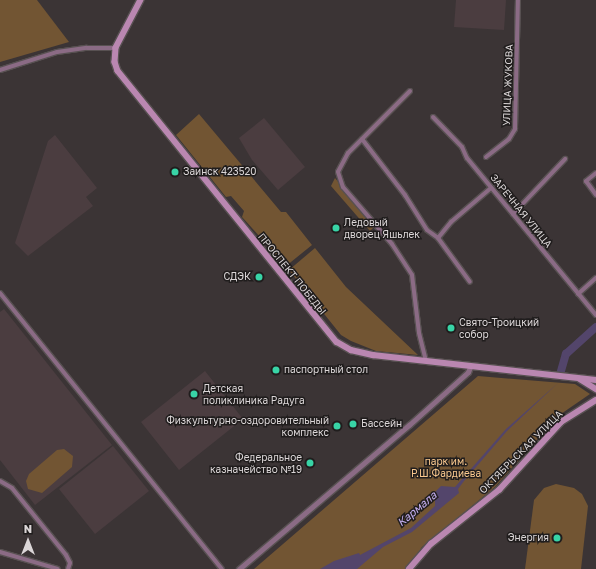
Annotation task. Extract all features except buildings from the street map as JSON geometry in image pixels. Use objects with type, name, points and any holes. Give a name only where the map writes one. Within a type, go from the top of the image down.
[{"type":"main road","points":[[116,48],[141,0]]},
{"type":"main road","name":"ПРОСПЕКТ ПОБЕДЫ","points":[[116,48],[115,62],[122,77],[334,339],[342,346],[361,353],[596,380]]},
{"type":"main road","points":[[578,378],[596,389]]},
{"type":"main road","name":"ОКТЯБРЬСКАЯ УЛИЦА","points":[[409,569],[431,544],[499,490],[561,422],[596,400]]},
{"type":"street","name":"УЛИЦА ЖУКОВА","points":[[486,157],[509,139],[515,129],[518,0]]},
{"type":"street","points":[[0,70],[57,52],[87,48],[116,48]]},
{"type":"street","points":[[410,91],[348,153],[339,166],[339,178],[392,244],[412,275],[419,333],[426,361]]},
{"type":"street","name":"ЗАРЕЧНАЯ УЛИЦА","points":[[433,118],[462,147],[467,158],[596,315]]},
{"type":"street","points":[[362,139],[405,195],[427,230],[438,238],[470,282]]},
{"type":"street","points":[[513,214],[565,159]]},
{"type":"street","points":[[596,172],[586,181],[596,195]]},
{"type":"street","points":[[438,238],[451,222],[491,188]]},
{"type":"street","points":[[578,294],[596,278]]},
{"type":"street","points":[[0,293],[222,569]]},
{"type":"street","points":[[239,569],[409,425],[468,372],[470,366]]},
{"type":"street","points":[[0,481],[12,488],[66,555],[70,563],[68,569]]},
{"type":"street","points":[[0,552],[58,569]]},
{"type":"shaded area","points":[[456,0],[506,0],[504,30],[454,27]]},
{"type":"shaded area","points":[[264,118],[305,167],[278,190],[252,160],[239,138]]},
{"type":"shaded area","points":[[55,135],[97,188],[86,197],[93,206],[28,256],[15,243],[48,141]]},
{"type":"shaded area","points":[[4,309],[112,445],[35,505],[0,460],[0,312]]},
{"type":"shaded area","points":[[205,371],[243,419],[179,470],[141,422]]},
{"type":"shaded area","points":[[558,383],[507,431],[464,481],[458,489],[459,493],[412,532],[383,547],[357,569],[320,569],[334,561],[359,553],[360,555],[411,528],[435,506],[435,492],[441,486],[455,487],[506,429]]},
{"type":"shaded area","points":[[113,446],[149,491],[95,534],[59,489]]},
{"type":"green space","points":[[0,0],[37,0],[69,42],[0,62]]},
{"type":"green space","points":[[199,114],[281,212],[286,212],[312,245],[286,266],[242,217],[244,211],[231,196],[226,197],[176,135]]},
{"type":"green space","points":[[335,178],[375,226],[370,231],[331,186]]},
{"type":"green space","points":[[315,248],[346,287],[418,355],[376,351],[351,341],[341,335],[289,270]]},
{"type":"green space","name":"парк им. Р.Ш.Фардиева","points":[[478,376],[575,384],[590,394],[558,416],[495,487],[422,547],[406,569],[254,569]]},
{"type":"green space","points":[[64,449],[73,456],[72,467],[42,493],[28,489],[26,481],[29,474],[57,450]]},
{"type":"green space","name":"Энергия","points":[[556,484],[574,488],[582,494],[588,506],[581,569],[525,569],[534,500],[544,488]]},
{"type":"waterway","name":"Кармала","points":[[561,371],[566,354],[596,327]]},
{"type":"place","name":"Заинск 423520","points":[[175,172]]},
{"type":"place","name":"Ледовый дворец Яшьлек","points":[[336,228]]},
{"type":"place","name":"СДЭК","points":[[259,277]]},
{"type":"place","name":"Свято-Троицкий собор","points":[[451,328]]},
{"type":"place","name":"паспортный стол","points":[[276,370]]},
{"type":"place","name":"Детская поликлиника Радуга","points":[[194,394]]},
{"type":"place","name":"Бассейн","points":[[353,424]]},
{"type":"place","name":"Физкультурно-оздоровительный комплекс","points":[[337,426]]},
{"type":"place","name":"Федеральное казначейство №19","points":[[310,463]]},
{"type":"place","name":"Энергия","points":[[557,538]]}]
